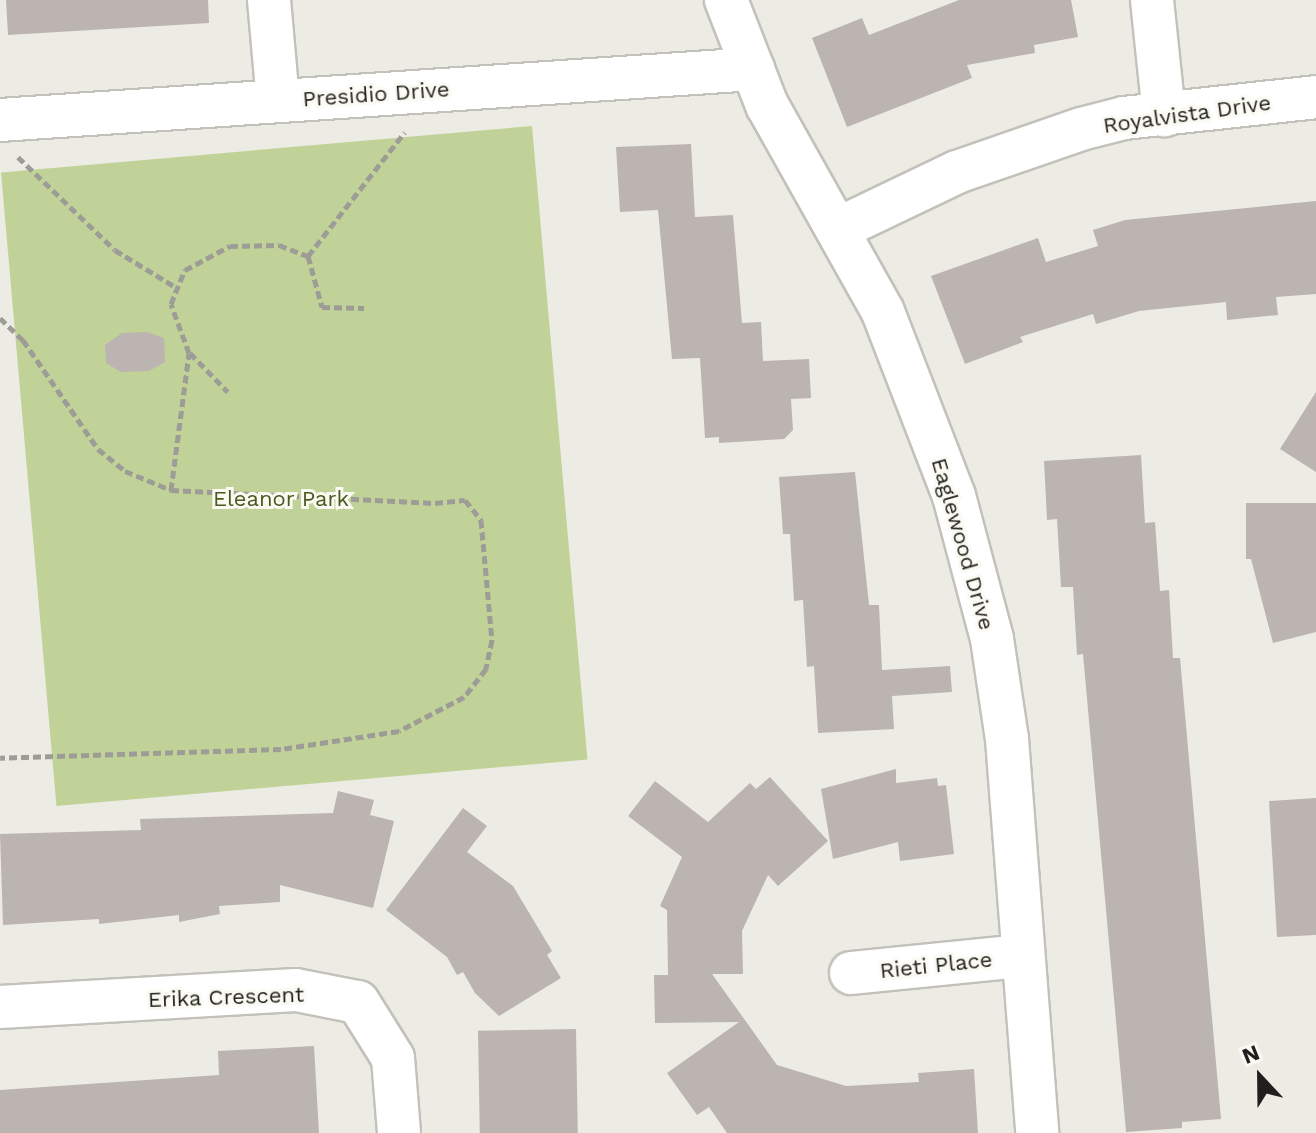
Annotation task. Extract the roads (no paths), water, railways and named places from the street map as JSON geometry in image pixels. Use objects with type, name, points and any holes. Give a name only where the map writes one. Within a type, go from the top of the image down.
[{"type":"street","points":[[269,0],[278,101]]},
{"type":"street","name":"Eaglewood Drive","points":[[726,0],[767,105],[883,312],[954,496],[992,639],[1013,784],[1021,956],[1037,1133]]},
{"type":"street","points":[[1152,0],[1164,115]]},
{"type":"street","name":"Presidio Drive","points":[[6,135],[278,101],[753,69]]},
{"type":"street","name":"Royalvista Drive","points":[[838,229],[998,156],[1124,118],[1316,97]]},
{"type":"street","name":"Rieti Place","points":[[851,973],[1021,956]]},
{"type":"street","name":"Erika Crescent","points":[[0,1007],[296,990],[358,1002],[393,1058],[399,1133]]},
{"type":"park label","name":"Eleanor Park","points":[[281,499]]}]
